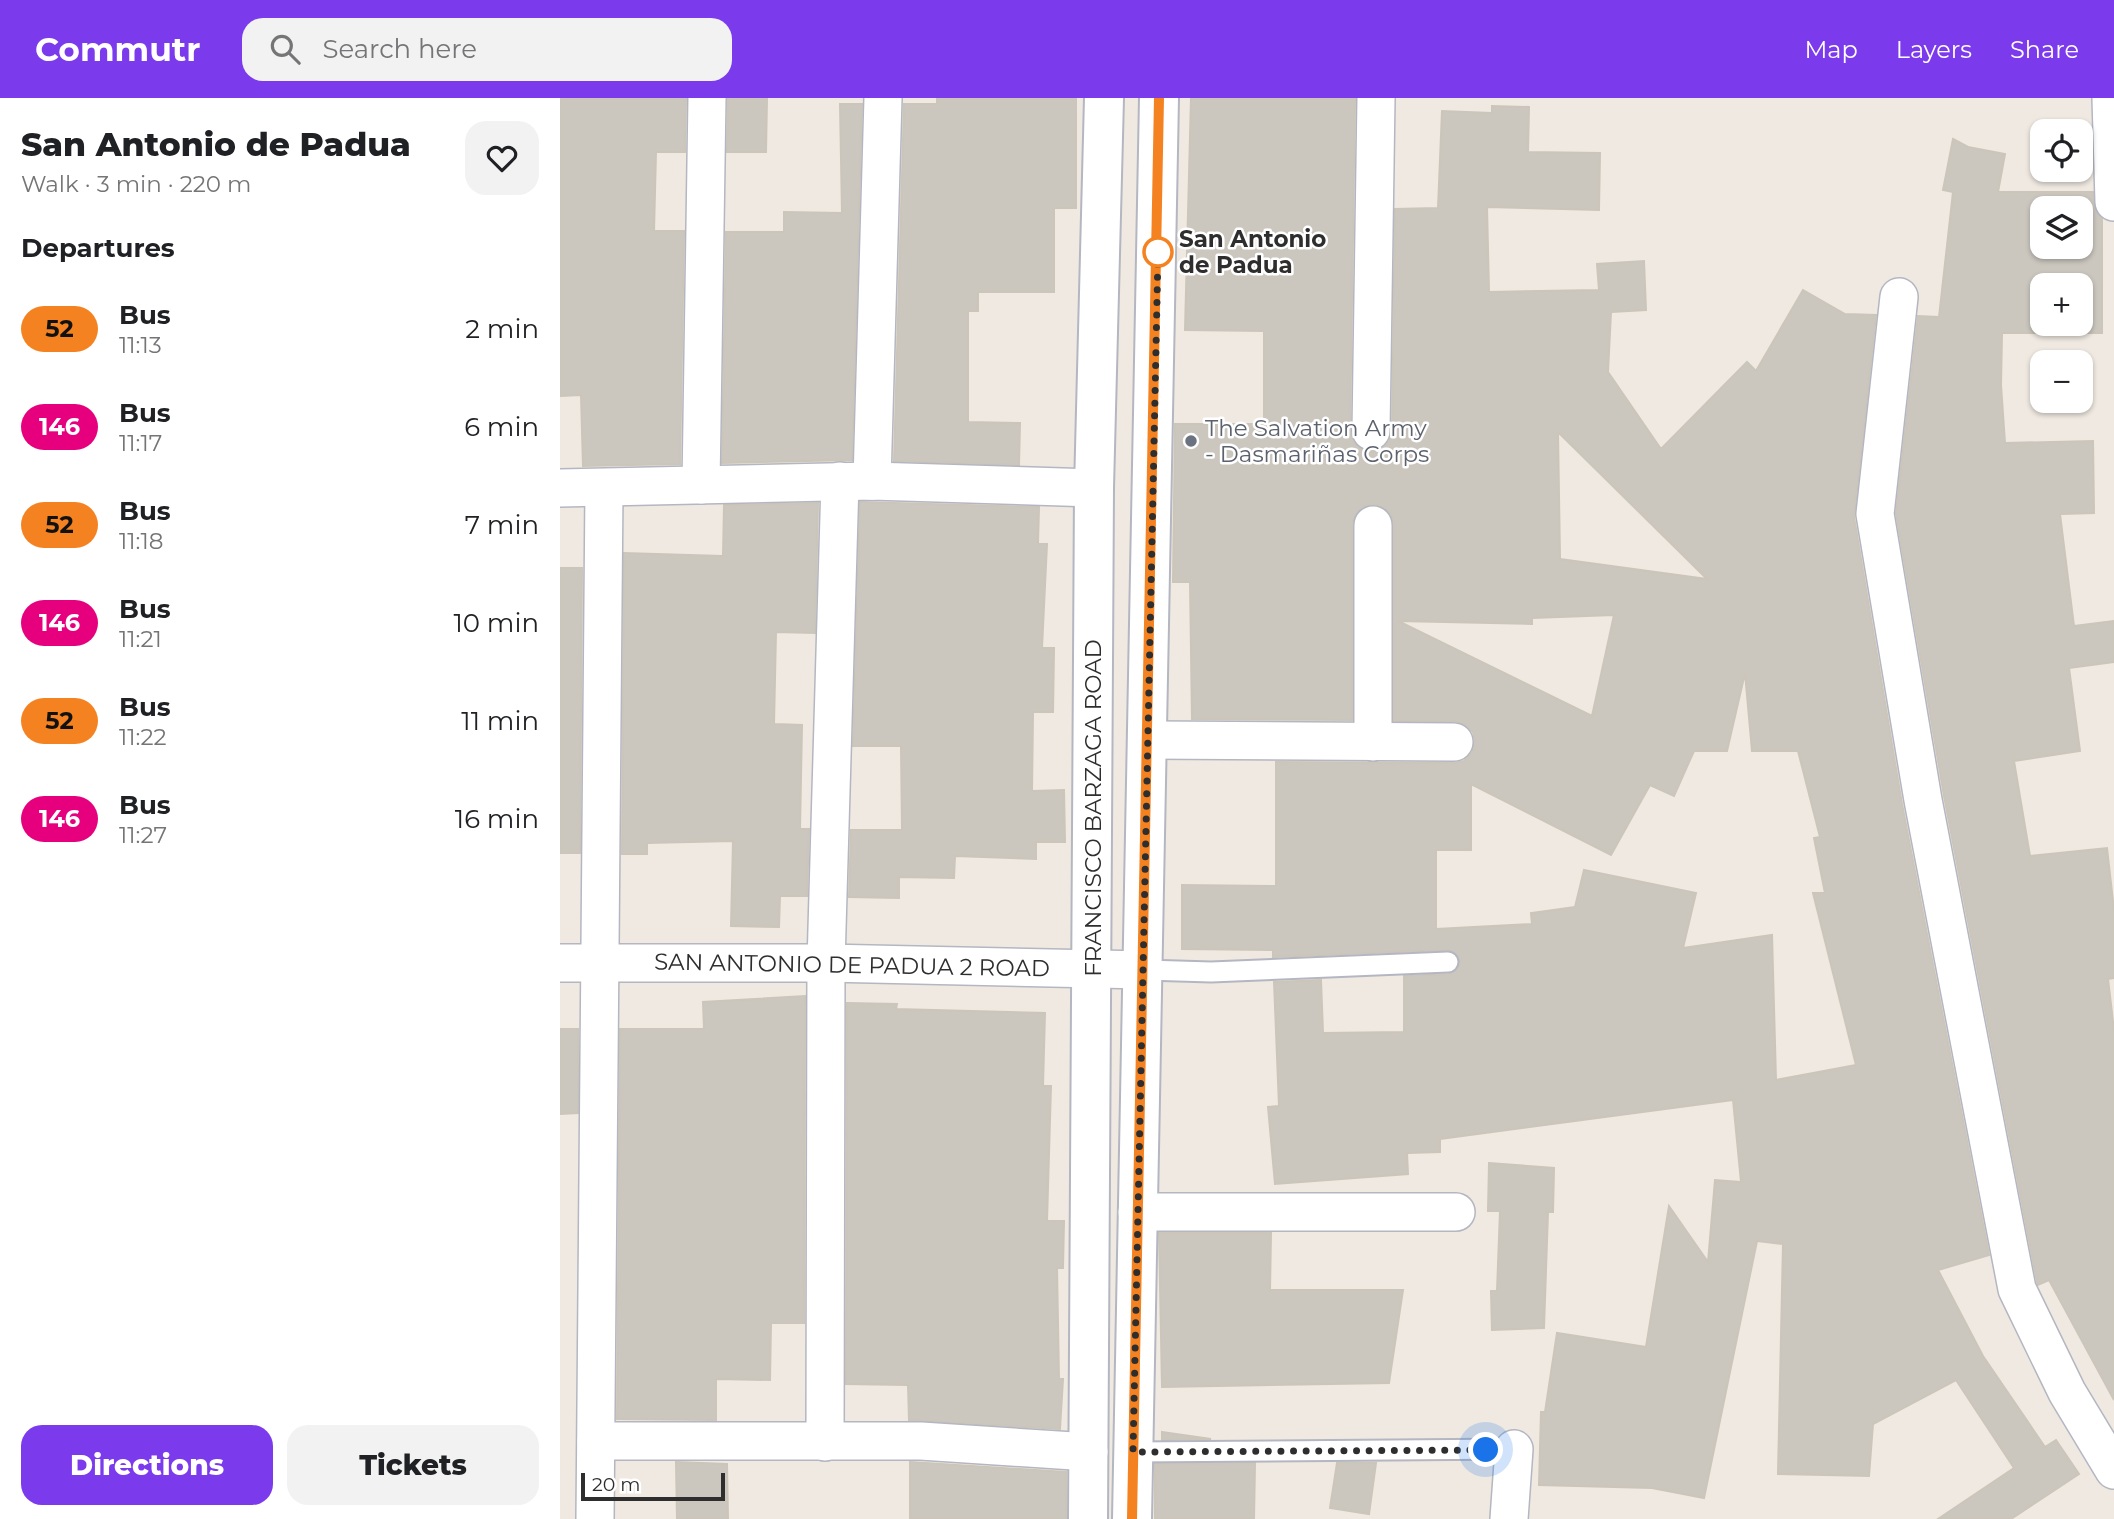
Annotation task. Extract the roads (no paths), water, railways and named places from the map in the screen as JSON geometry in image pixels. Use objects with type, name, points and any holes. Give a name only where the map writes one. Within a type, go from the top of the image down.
[{"type":"street","points":[[701,485],[707,98]]},
{"type":"street","points":[[825,1442],[826,963],[883,98]]},
{"type":"street","name":"FRANCISCO BARZAGA ROAD","points":[[1088,1519],[1094,488],[1104,98]]},
{"type":"street","points":[[1132,1519],[1159,98]]},
{"type":"street","points":[[1371,431],[1376,98]]},
{"type":"street","points":[[2111,98],[2114,202]]},
{"type":"street","points":[[1899,297],[1875,514],[1923,800],[2017,1289],[2067,1392],[2114,1470]]},
{"type":"street","points":[[560,488],[856,481],[1094,488]]},
{"type":"street","points":[[595,1519],[604,488]]},
{"type":"street","points":[[1373,524],[1373,743]]},
{"type":"street","points":[[1148,740],[1454,742]]},
{"type":"street","name":"SAN ANTONIO DE PADUA 2 ROAD","points":[[560,963],[826,963],[1144,970]]},
{"type":"street","points":[[1137,1212],[1456,1212]]},
{"type":"street","points":[[596,1441],[921,1441],[1089,1452]]},
{"type":"street","points":[[1509,1519],[1514,1449]]},
{"type":"lane","points":[[1144,970],[1211,972],[1448,962]]},
{"type":"lane","points":[[1133,1452],[1514,1449]]},
{"type":"place","name":"San Antonio de Padua","points":[[1158,252]]},
{"type":"place","name":"The Salvation Army - Dasmariñas Corps","points":[[1191,441]]}]
